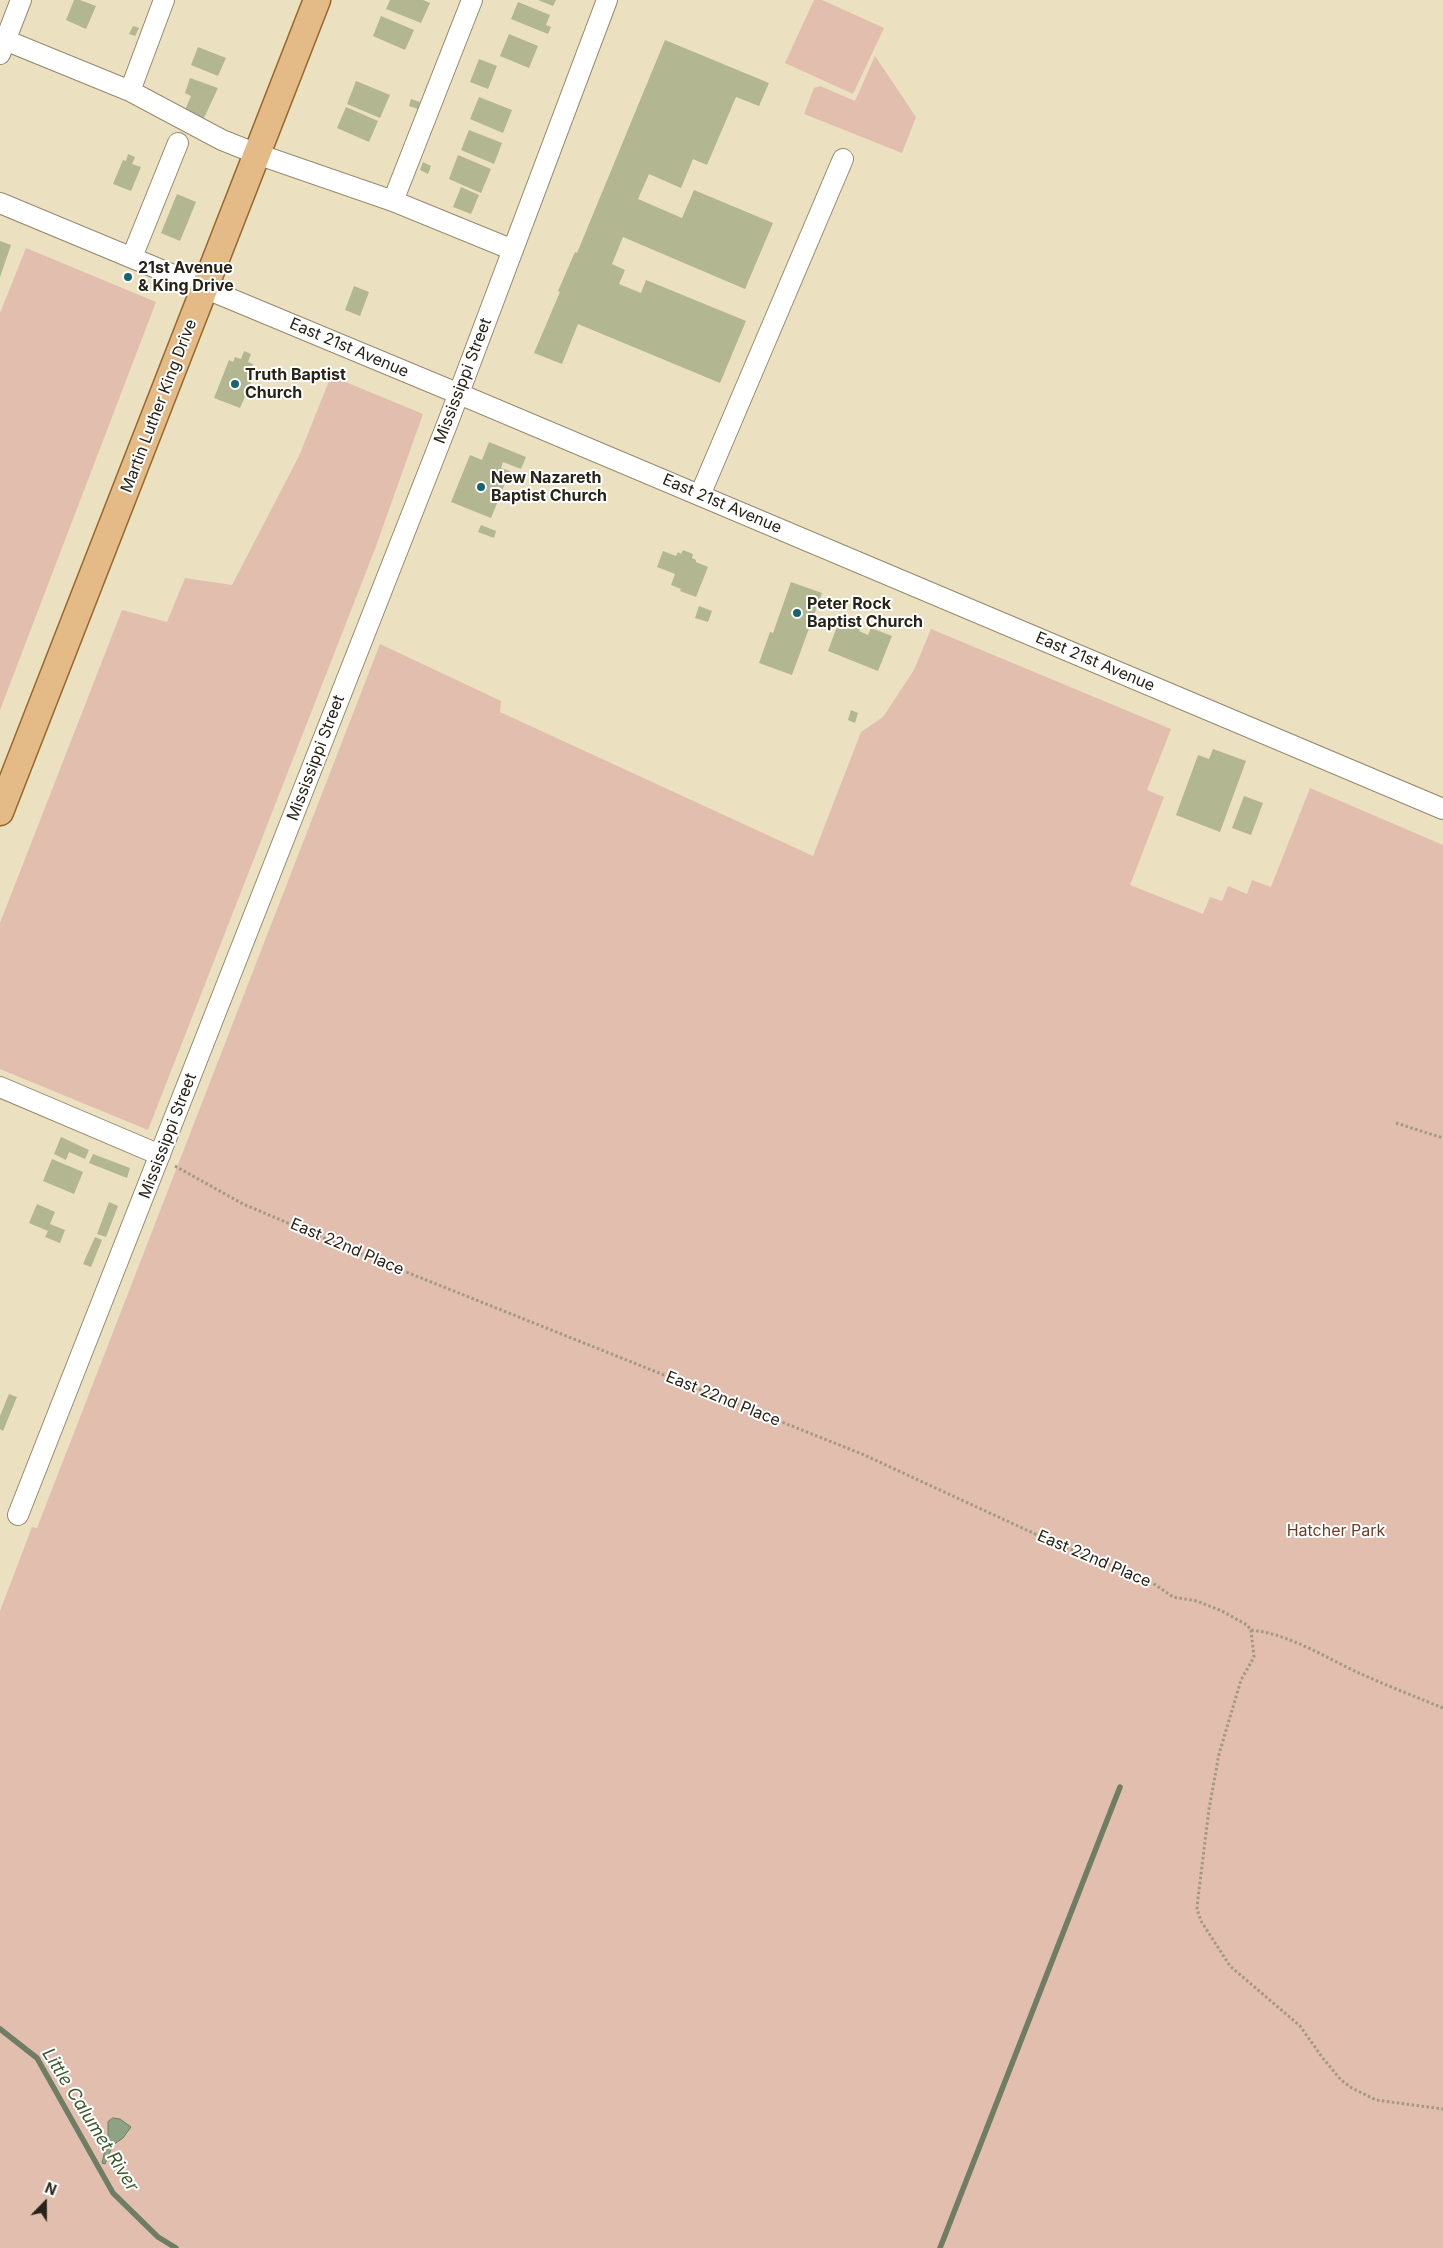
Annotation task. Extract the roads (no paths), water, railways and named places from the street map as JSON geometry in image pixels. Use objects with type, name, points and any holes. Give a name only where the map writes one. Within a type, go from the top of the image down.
[{"type":"main road","name":"Martin Luther King Drive","points":[[0,812],[317,0]]},
{"type":"street","points":[[21,0],[2,44],[130,91],[222,140],[393,201],[513,250]]},
{"type":"street","points":[[130,91],[164,0]]},
{"type":"street","points":[[393,201],[472,0]]},
{"type":"street","name":"Mississippi Street","points":[[18,1515],[459,394],[608,0]]},
{"type":"street","points":[[132,256],[178,142]]},
{"type":"street","points":[[700,495],[844,159]]},
{"type":"street","name":"East 21st Avenue","points":[[0,203],[132,256],[1443,809]]},
{"type":"street","points":[[0,1087],[160,1155]]},
{"type":"waterway","points":[[940,2248],[1120,1787]]},
{"type":"waterway","name":"Little Calumet River","points":[[0,2029],[37,2058],[113,2193],[158,2237],[176,2248]]},
{"type":"place","name":"21st Avenue & King Drive","points":[[128,277]]},
{"type":"place","name":"Truth Baptist Church","points":[[235,384]]},
{"type":"place","name":"New Nazareth Baptist Church","points":[[481,487]]},
{"type":"place","name":"Peter Rock Baptist Church","points":[[797,613]]},
{"type":"park label","name":"Hatcher Park","points":[[1336,1531]]}]
